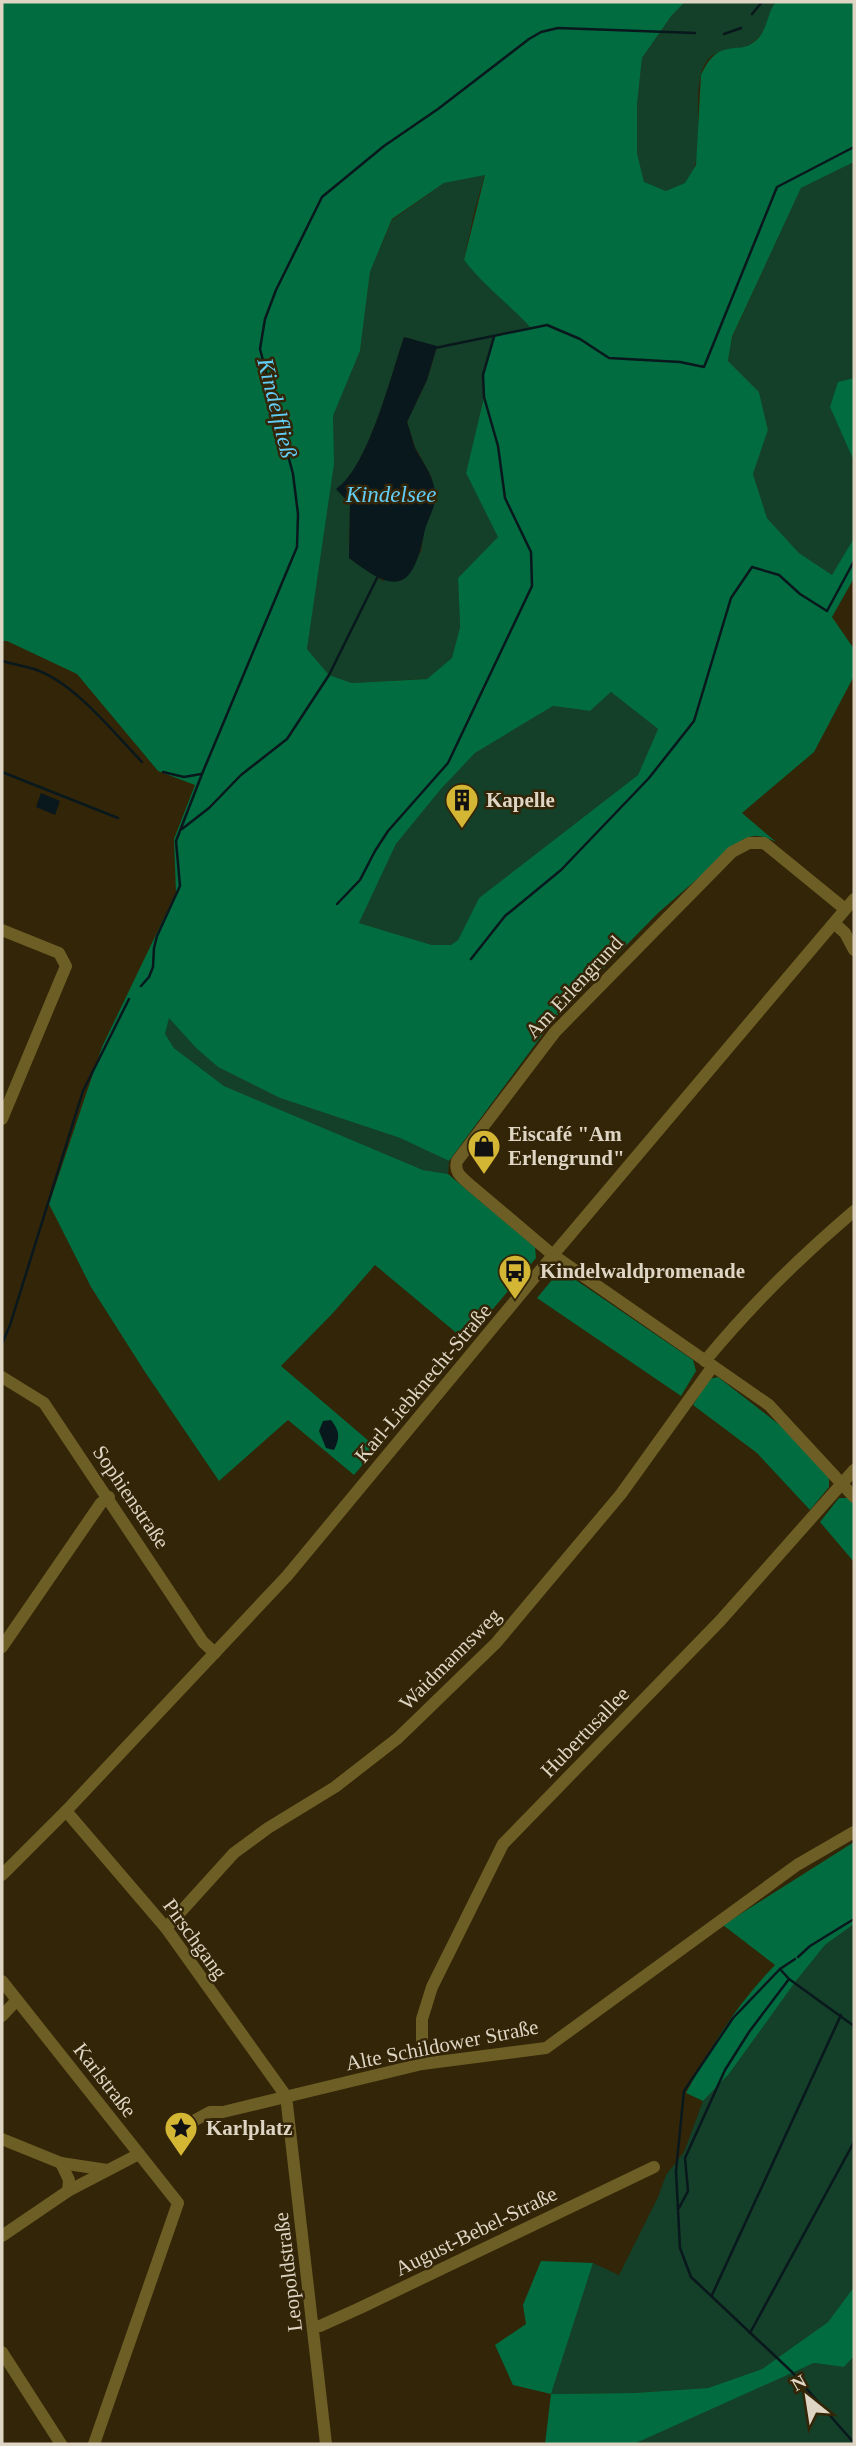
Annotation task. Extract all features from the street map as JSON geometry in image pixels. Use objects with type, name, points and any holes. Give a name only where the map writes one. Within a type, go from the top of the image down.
[{"type":"street","name":"Am Erlengrund","points":[[553,1255],[459,1175],[456,1166],[457,1161],[555,1032],[732,852],[749,843],[764,843],[850,904]]},
{"type":"street","name":"Karl-Liebknecht-Straße","points":[[2,1875],[66,1811],[287,1576],[553,1255],[850,904]]},
{"type":"street","points":[[834,923],[845,933],[854,950]]},
{"type":"street","points":[[2,930],[59,953],[66,966],[2,1119]]},
{"type":"street","name":"Waidmannsweg","points":[[166,1928],[234,1853],[268,1828],[335,1787],[398,1738],[496,1643],[621,1494],[738,1320],[805,1252],[854,1211]]},
{"type":"street","points":[[553,1255],[769,1405],[854,1497]]},
{"type":"street","name":"Sophienstraße","points":[[2,1377],[44,1403],[203,1642],[215,1653]]},
{"type":"street","name":"Hubertusallee","points":[[422,2064],[422,2019],[432,1987],[503,1844],[720,1621],[854,1470]]},
{"type":"street","points":[[2,1647],[101,1503],[108,1497]]},
{"type":"street","name":"Pirschgang","points":[[66,1811],[166,1928],[286,2096]]},
{"type":"street","name":"Alte Schildower Straße","points":[[186,2125],[210,2112],[223,2112],[422,2064],[546,2048],[797,1865],[854,1832]]},
{"type":"street","name":"Karlstraße","points":[[2,1981],[178,2203],[94,2444]]},
{"type":"street","points":[[2,2016],[17,2000]]},
{"type":"street","name":"Leopoldstraße","points":[[286,2096],[326,2444]]},
{"type":"street","points":[[2,2139],[61,2163],[107,2170]]},
{"type":"street","points":[[2,2236],[68,2191],[139,2154]]},
{"type":"street","points":[[61,2163],[69,2180],[68,2191]]},
{"type":"street","name":"August-Bebel-Straße","points":[[314,2326],[320,2326],[385,2296],[654,2167]]},
{"type":"street","points":[[2,2351],[61,2444]]},
{"type":"green space","points":[[2,2],[685,2],[672,15],[642,58],[637,105],[637,153],[644,182],[666,191],[685,183],[696,165],[701,75],[712,58],[723,50],[746,47],[757,39],[776,2],[854,2],[854,162],[801,188],[732,337],[728,361],[759,392],[768,430],[753,474],[767,518],[799,553],[832,575],[854,538],[854,578],[832,617],[854,649],[854,676],[814,752],[742,813],[776,842],[759,836],[742,840],[658,913],[554,1019],[449,1161],[400,1138],[280,1098],[218,1067],[197,1049],[169,1018],[165,1034],[174,1048],[224,1086],[423,1170],[448,1174],[535,1247],[536,1258],[466,1341],[375,1265],[281,1366],[377,1448],[354,1475],[288,1420],[219,1481],[91,1287],[49,1204],[102,1047],[176,893],[174,839],[195,785],[158,771],[77,674],[2,641]],"holes":[[[485,175],[464,260],[530,327],[494,337],[483,375],[484,397],[466,473],[498,537],[458,578],[460,627],[452,658],[427,679],[352,683],[329,675],[307,649],[334,464],[333,416],[360,351],[370,272],[392,219],[444,183]],[[611,692],[658,729],[638,775],[479,898],[458,940],[451,945],[432,945],[359,923],[396,844],[475,753],[553,706],[590,711]]]},
{"type":"green space","points":[[685,2],[776,2],[767,27],[754,42],[745,47],[717,53],[705,64],[699,87],[698,146],[693,172],[684,184],[666,191],[644,183],[637,153],[637,105],[642,58],[672,15]]},
{"type":"green space","points":[[854,162],[854,378],[838,383],[854,460],[854,538],[832,576],[799,553],[767,518],[753,474],[768,430],[759,392],[728,361],[732,338],[801,188]]},
{"type":"green space","points":[[485,174],[464,260],[530,327],[494,337],[483,375],[484,397],[466,473],[499,537],[458,578],[460,627],[452,659],[427,679],[352,683],[329,675],[307,649],[333,464],[333,416],[360,351],[370,272],[392,220],[444,183]],"holes":[[[404,337],[437,347],[427,380],[407,422],[415,447],[431,476],[436,498],[424,530],[421,552],[383,581],[349,558],[350,504],[337,489],[348,478],[368,442]]]},
{"type":"green space","points":[[854,378],[854,461],[830,407],[838,382]]},
{"type":"green space","points":[[611,692],[658,729],[638,775],[479,898],[458,940],[451,945],[432,945],[359,923],[396,844],[475,753],[553,706],[590,711]]},
{"type":"green space","points":[[169,1017],[197,1049],[218,1067],[280,1098],[400,1138],[449,1161],[448,1174],[423,1170],[224,1086],[174,1048],[164,1034]]},
{"type":"green space","points":[[567,1274],[693,1360],[696,1371],[681,1396],[537,1298],[556,1275]]},
{"type":"green space","points":[[718,1377],[781,1426],[829,1476],[829,1487],[810,1510],[757,1453],[693,1405],[709,1379]]},
{"type":"green space","points":[[839,1498],[849,1498],[854,1505],[854,1562],[820,1522]]},
{"type":"green space","points":[[854,1842],[854,1924],[825,1945],[729,2074],[703,2101],[686,2093],[726,2026],[749,1994],[775,1965],[723,1925]]},
{"type":"green space","points":[[854,1924],[854,2287],[828,2322],[762,2369],[708,2388],[633,2393],[551,2394],[593,2263],[619,2275],[658,2197],[666,2175],[684,2152],[703,2101],[729,2074],[825,1945]]},
{"type":"green space","points":[[541,2261],[593,2263],[551,2394],[513,2385],[495,2345],[526,2324],[523,2305]]},
{"type":"green space","points":[[854,2287],[854,2356],[844,2367],[814,2363],[634,2444],[545,2444],[551,2394],[633,2393],[708,2388],[762,2369],[828,2322]]},
{"type":"green space","points":[[854,2356],[854,2444],[634,2444],[814,2363],[844,2367]]},
{"type":"water","name":"Kindelsee","points":[[404,337],[437,346],[427,380],[407,422],[415,448],[431,478],[435,498],[413,568],[407,577],[389,581],[349,558],[350,504],[336,489],[348,478],[368,442]]},
{"type":"water","points":[[41,793],[60,801],[55,815],[36,807]]},
{"type":"water","points":[[331,1420],[338,1435],[334,1450],[326,1448],[319,1431],[323,1421]]},
{"type":"waterway","name":"Kindelfließ","points":[[752,14],[762,2]]},
{"type":"waterway","name":"Kindelfließ","points":[[141,986],[153,967],[157,936],[180,886],[176,841],[297,547],[298,514],[293,474],[260,349],[265,319],[276,290],[322,197],[384,146],[541,32],[558,28],[695,33]]},
{"type":"waterway","name":"Kindelfließ","points":[[724,34],[741,28]]},
{"type":"waterway","points":[[435,348],[547,325],[580,339],[609,358],[680,362],[704,367],[777,187],[854,147]]},
{"type":"waterway","points":[[337,904],[360,880],[388,831],[448,763],[532,586],[531,552],[505,498],[498,446],[484,397],[483,375],[494,337]]},
{"type":"waterway","points":[[471,959],[505,916],[561,870],[649,778],[694,721],[731,598],[752,567],[779,575],[800,594],[827,611],[854,561]]},
{"type":"waterway","points":[[182,829],[209,808],[241,775],[287,739],[329,675],[378,576]]},
{"type":"waterway","name":"Kindelfließ","points":[[2,661],[34,669],[64,685],[92,709],[142,762]]},
{"type":"waterway","name":"Kindelfließ","points":[[2,772],[118,818]]},
{"type":"waterway","points":[[163,772],[184,777],[201,774]]},
{"type":"waterway","points":[[2,1344],[83,1091],[129,999]]},
{"type":"waterway","points":[[798,1957],[810,1946],[854,1919]]},
{"type":"waterway","points":[[795,1959],[780,1969],[733,2018],[684,2091],[676,2171],[680,2248],[691,2277],[792,2372],[854,2443]]},
{"type":"waterway","points":[[780,1969],[789,1979],[854,2026]]},
{"type":"waterway","points":[[679,2208],[688,2191],[685,2158],[725,2070],[749,2032],[789,1979]]},
{"type":"waterway","points":[[712,2295],[841,2015]]},
{"type":"waterway","points":[[750,2333],[854,2142]]},
{"type":"place","name":"Kapelle","points":[[462,830]]},
{"type":"place","name":"Eiscafé \"Am Erlengrund\"","points":[[484,1176]]},
{"type":"place","name":"Kindelwaldpromenade","points":[[515,1301]]},
{"type":"place","name":"Karlplatz","points":[[181,2158]]}]
